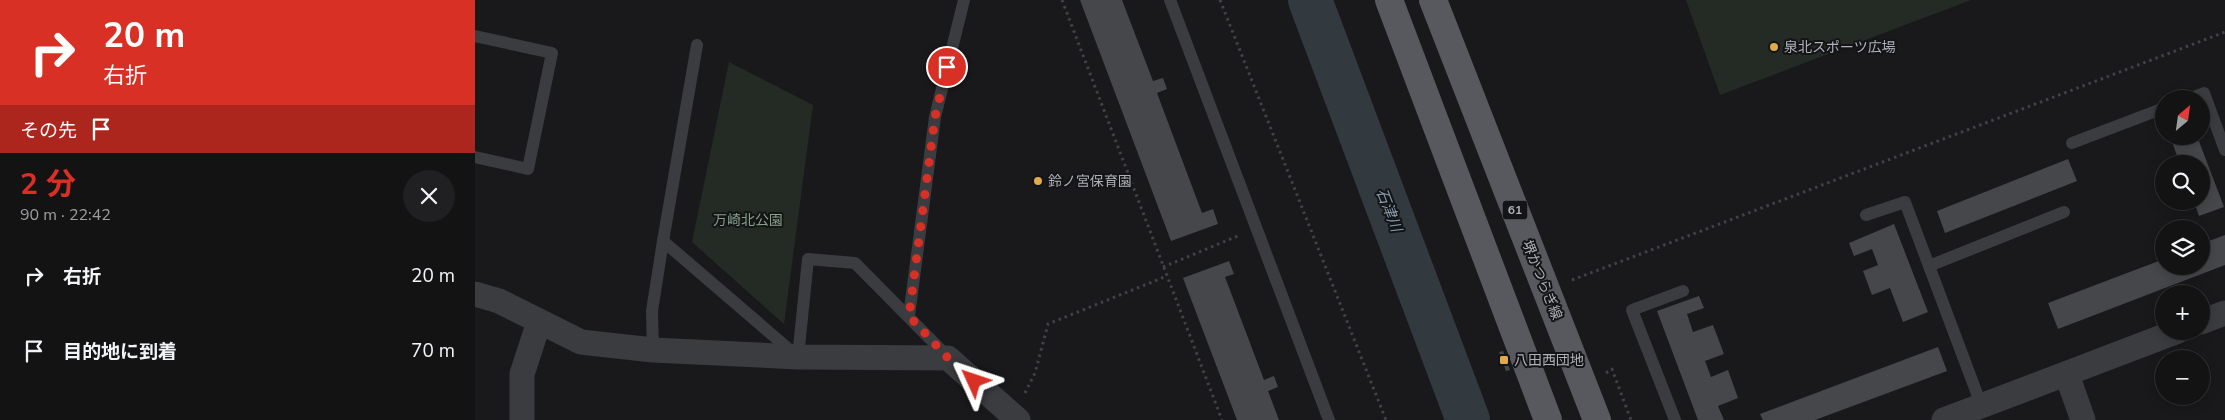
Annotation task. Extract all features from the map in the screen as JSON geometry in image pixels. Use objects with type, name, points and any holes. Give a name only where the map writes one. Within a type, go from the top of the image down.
[{"type":"main road","points":[[1389,0],[1548,420]]},
{"type":"main road","name":"堺かつらぎ線","points":[[1433,0],[1597,420]]},
{"type":"street","points":[[475,294],[499,301],[581,342],[653,350],[798,357],[948,358],[1015,418]]},
{"type":"street","points":[[2210,319],[2225,313]]},
{"type":"street","points":[[522,420],[522,374],[539,322]]},
{"type":"street","points":[[1944,420],[2155,340]]},
{"type":"street","points":[[2067,375],[2083,420]]},
{"type":"lane","points":[[909,316],[935,117],[964,0]]},
{"type":"lane","points":[[1169,0],[1329,420]]},
{"type":"lane","points":[[475,36],[552,53],[528,169],[475,157]]},
{"type":"lane","points":[[653,350],[653,311],[663,241],[697,45]]},
{"type":"lane","points":[[2210,109],[2225,150]]},
{"type":"lane","points":[[2071,143],[2155,111]]},
{"type":"lane","points":[[1866,215],[1905,202],[1982,407]]},
{"type":"lane","points":[[1929,266],[2064,212]]},
{"type":"lane","points":[[663,241],[798,357]]},
{"type":"lane","points":[[798,357],[808,258],[855,263],[909,316],[948,358]]},
{"type":"lane","points":[[1675,420],[1632,310],[1683,291]]},
{"type":"path","points":[[1061,0],[1222,420]]},
{"type":"path","points":[[1220,0],[1386,420]]},
{"type":"path","points":[[1572,280],[2225,32]]},
{"type":"path","points":[[1163,267],[1257,228]]},
{"type":"path","points":[[1015,418],[1035,373],[1047,324],[1167,276]]},
{"type":"path","points":[[1609,380],[1606,371],[1612,369],[1631,420]]},
{"type":"green space","name":"泉北スポーツ広場","points":[[1686,0],[1971,0],[1720,95]]},
{"type":"green space","name":"万崎北公園","points":[[729,62],[813,105],[784,324],[692,242]]},
{"type":"building","points":[[1080,0],[1122,0],[1153,81],[1163,78],[1167,89],[1157,93],[1202,213],[1213,209],[1218,224],[1171,241]]},
{"type":"building","points":[[2173,145],[2200,145],[2204,155],[2177,155]]},
{"type":"building","points":[[2068,159],[2077,181],[1945,233],[1937,211]]},
{"type":"building","points":[[2210,170],[2224,207],[2199,216],[2197,210],[2210,210]]},
{"type":"building","points":[[1894,224],[1928,312],[1903,322],[1890,288],[1872,295],[1863,271],[1878,265],[1872,249],[1854,256],[1849,243]]},
{"type":"building","points":[[2225,235],[2225,265],[2210,271],[2210,241]]},
{"type":"building","points":[[1229,261],[1234,274],[1225,277],[1264,380],[1274,376],[1278,387],[1268,391],[1279,420],[1237,420],[1183,278]]},
{"type":"building","points":[[2155,262],[2155,275],[2199,275],[2173,285],[2155,285],[2155,292],[2058,329],[2048,303]]},
{"type":"building","points":[[1699,296],[1704,308],[1687,314],[1693,332],[1713,325],[1724,354],[1705,361],[1711,377],[1728,370],[1738,398],[1718,406],[1724,420],[1698,420],[1657,311]]},
{"type":"building","points":[[1938,347],[1947,371],[1815,420],[1763,420],[1760,414]]},
{"type":"building","points":[[1503,351],[1510,370],[1506,371],[1499,352]]},
{"type":"waterway","name":"石津川","points":[[1310,0],[1468,420]]},
{"type":"place","name":"泉北スポーツ広場","points":[[1774,47]]},
{"type":"place","name":"鈴ノ宮保育園","points":[[1038,181]]},
{"type":"place","name":"八田西団地","points":[[1504,360]]},
{"type":"route","points":[[947,67],[935,117],[909,316],[948,358],[974,381]]}]
